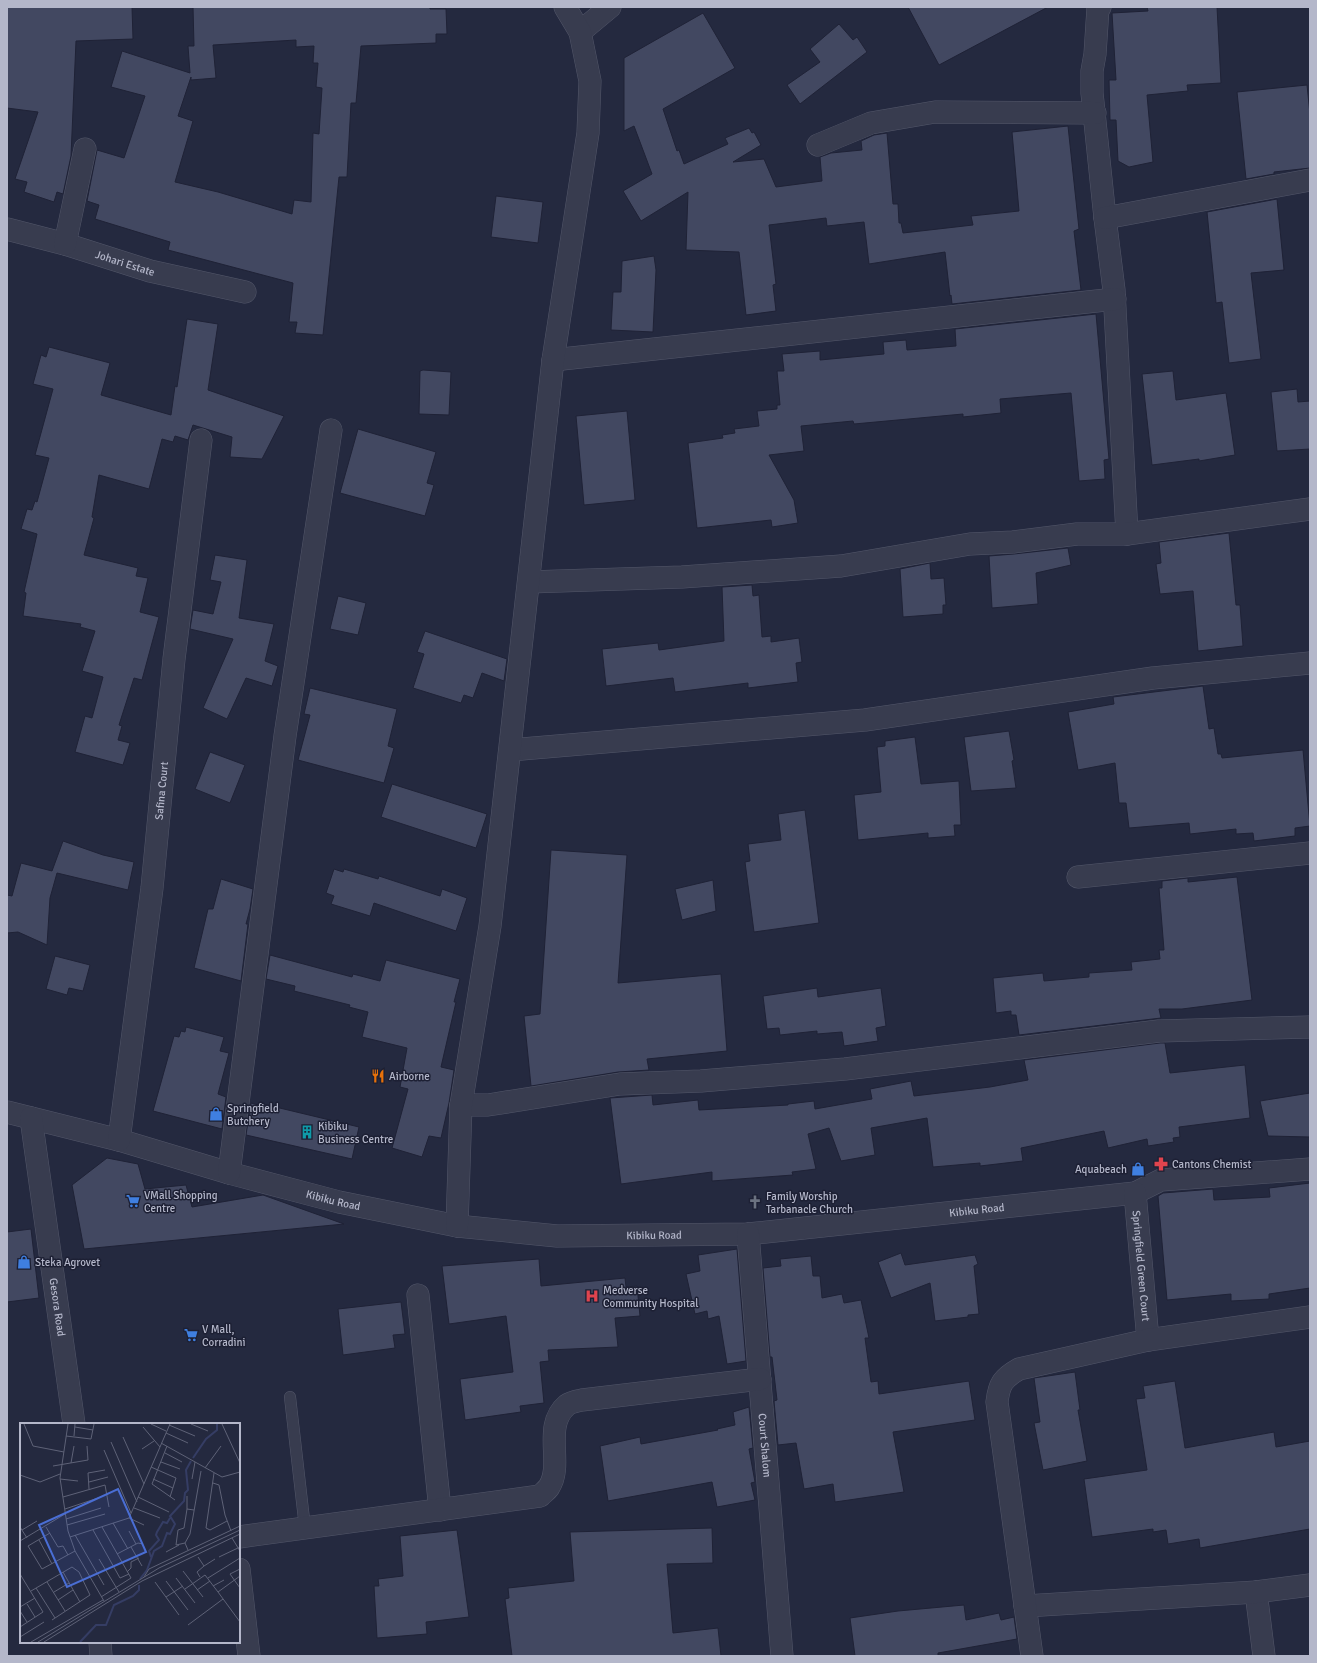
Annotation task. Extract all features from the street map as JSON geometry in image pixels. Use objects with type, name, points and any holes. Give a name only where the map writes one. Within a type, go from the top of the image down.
[{"type":"street","points":[[457,1226],[461,1105],[490,926],[553,360],[588,133],[590,81],[580,32],[565,7]]},
{"type":"street","points":[[580,32],[610,7]]},
{"type":"street","points":[[1100,7],[1098,8],[1095,54],[1092,71],[1105,218],[1115,299],[1127,534]]},
{"type":"street","points":[[818,145],[870,123],[935,112],[1095,113]]},
{"type":"street","points":[[65,244],[85,149]]},
{"type":"street","points":[[1105,218],[1310,180]]},
{"type":"street","name":"Johari Estate","points":[[7,230],[65,244],[150,271],[245,292]]},
{"type":"street","points":[[553,360],[1115,299]]},
{"type":"street","points":[[229,1173],[285,736],[331,430]]},
{"type":"street","name":"Safina Court","points":[[119,1140],[152,888],[174,659],[202,440]]},
{"type":"street","points":[[529,582],[682,577],[842,566],[970,544],[1013,542],[1077,534],[1127,534],[1310,508]]},
{"type":"street","points":[[510,750],[865,720],[1153,678],[1310,663]]},
{"type":"street","points":[[1078,878],[1310,853]]},
{"type":"street","points":[[461,1105],[488,1105],[620,1084],[701,1080],[845,1069],[1159,1030],[1310,1027]]},
{"type":"street","name":"Kibiku Road","points":[[7,1112],[119,1140],[229,1173],[339,1202],[457,1226],[557,1236],[748,1234],[1135,1193],[1161,1180],[1310,1169]]},
{"type":"street","name":"Gesora Road","points":[[31,1118],[74,1423]]},
{"type":"street","name":"Springfield Green Court","points":[[1135,1193],[1148,1340]]},
{"type":"street","name":"Court Shalom","points":[[748,1234],[782,1656]]},
{"type":"street","points":[[418,1296],[440,1510]]},
{"type":"street","points":[[1032,1656],[997,1402],[999,1388],[1008,1375],[1019,1369],[1148,1340],[1310,1316]]},
{"type":"street","points":[[240,1538],[540,1496],[549,1486],[554,1473],[554,1429],[559,1414],[568,1404],[582,1400],[760,1379]]},
{"type":"street","points":[[240,1578],[249,1656]]},
{"type":"street","points":[[1025,1606],[1256,1592],[1310,1585]]},
{"type":"street","points":[[1256,1592],[1264,1656]]},
{"type":"street","points":[[100,1643],[101,1656]]},
{"type":"lane","points":[[290,1397],[305,1528]]},
{"type":"building","points":[[7,7],[132,7],[133,39],[76,41],[71,156],[63,194],[57,192],[54,202],[24,192],[27,182],[15,179],[38,112],[7,108]]},
{"type":"building","points":[[193,7],[430,7],[430,9],[446,9],[447,34],[436,34],[436,43],[361,46],[356,103],[351,103],[347,177],[339,177],[323,335],[295,333],[297,322],[289,322],[293,283],[168,250],[170,242],[95,219],[99,205],[87,201],[97,150],[124,158],[145,96],[111,87],[122,51],[190,73],[188,46],[194,46]],"holes":[[[296,40],[296,47],[314,46],[313,63],[318,63],[316,87],[322,88],[319,134],[313,133],[311,202],[294,200],[292,214],[218,192],[175,182],[193,121],[178,116],[191,77],[191,80],[216,78],[213,45]]]},
{"type":"building","points":[[908,7],[1048,7],[939,65]]},
{"type":"building","points":[[1147,7],[1217,7],[1221,83],[1187,85],[1188,91],[1147,95],[1153,162],[1129,167],[1118,161],[1116,120],[1110,120],[1109,80],[1116,80],[1112,13],[1148,11]]},
{"type":"building","points":[[703,13],[735,68],[663,109],[677,151],[679,150],[684,164],[728,144],[725,138],[749,128],[752,133],[754,132],[761,145],[733,162],[764,159],[776,187],[822,181],[820,157],[831,153],[862,150],[861,141],[874,135],[887,133],[893,204],[898,204],[899,223],[901,223],[903,233],[973,225],[971,216],[1019,211],[1012,132],[1068,126],[1079,229],[1074,231],[1081,290],[952,304],[945,252],[869,264],[864,222],[827,226],[826,218],[769,225],[776,284],[773,285],[776,311],[746,315],[739,252],[686,250],[688,192],[641,221],[623,191],[652,174],[634,126],[624,131],[624,58]]},
{"type":"building","points":[[839,24],[853,40],[857,37],[867,52],[800,104],[787,85],[820,62],[810,49]]},
{"type":"building","points":[[1307,85],[1310,114],[1310,168],[1274,172],[1274,174],[1246,179],[1237,92]]},
{"type":"building","points":[[496,196],[543,202],[538,243],[491,237]]},
{"type":"building","points":[[1277,199],[1284,270],[1251,273],[1261,359],[1229,363],[1222,302],[1216,303],[1207,212]]},
{"type":"building","points":[[654,256],[656,270],[653,332],[611,330],[613,292],[621,292],[622,261]]},
{"type":"building","points":[[1096,314],[1109,459],[1104,460],[1105,479],[1079,481],[1071,393],[1000,399],[1001,413],[963,417],[963,414],[854,424],[853,421],[801,426],[804,451],[769,455],[794,500],[798,523],[772,527],[771,520],[697,528],[688,443],[723,438],[722,435],[735,433],[734,429],[759,426],[757,411],[777,409],[777,405],[780,405],[777,371],[784,371],[782,354],[820,351],[820,360],[884,354],[883,342],[906,340],[907,350],[956,346],[955,329]]},
{"type":"building","points":[[187,319],[218,324],[208,390],[284,416],[262,459],[230,457],[232,437],[193,425],[188,440],[175,436],[173,442],[162,439],[149,489],[99,475],[92,517],[94,518],[84,555],[138,568],[136,576],[148,578],[140,612],[159,617],[142,680],[134,678],[119,725],[122,726],[118,740],[130,743],[123,765],[75,752],[85,716],[92,718],[103,677],[82,671],[95,631],[80,627],[81,624],[23,616],[26,593],[24,592],[37,534],[21,529],[27,509],[32,510],[35,501],[37,502],[49,458],[35,455],[53,389],[33,384],[41,355],[46,357],[49,347],[110,363],[101,395],[171,415],[175,386],[177,387]]},
{"type":"building","points":[[420,371],[451,372],[449,415],[419,414]]},
{"type":"building","points":[[1173,371],[1176,400],[1226,393],[1235,455],[1199,461],[1199,459],[1152,465],[1142,374]]},
{"type":"building","points":[[1297,389],[1298,402],[1310,401],[1310,449],[1277,451],[1271,392]]},
{"type":"building","points":[[627,411],[635,500],[584,505],[576,416]]},
{"type":"building","points":[[358,429],[436,452],[427,483],[434,485],[425,516],[340,493]]},
{"type":"building","points":[[1229,533],[1236,605],[1240,605],[1243,646],[1198,651],[1193,591],[1160,594],[1156,564],[1161,563],[1159,542]]},
{"type":"building","points":[[1068,548],[1071,565],[1036,573],[1038,604],[992,608],[989,556]]},
{"type":"building","points":[[215,555],[247,560],[239,618],[274,624],[265,661],[278,666],[272,686],[246,678],[227,719],[203,708],[233,639],[190,629],[193,610],[213,614],[221,582],[210,580]]},
{"type":"building","points":[[930,563],[931,579],[944,578],[946,605],[943,605],[943,614],[903,617],[900,569]]},
{"type":"building","points":[[752,585],[753,596],[759,595],[762,637],[771,636],[771,642],[799,638],[802,662],[796,663],[798,682],[748,688],[748,683],[675,692],[673,678],[606,686],[602,649],[658,643],[659,650],[724,641],[722,587]]},
{"type":"building","points":[[338,596],[366,603],[358,635],[330,629]]},
{"type":"building","points":[[425,631],[507,659],[504,681],[482,673],[473,698],[464,695],[461,703],[413,688],[424,654],[417,652]]},
{"type":"building","points":[[1203,686],[1209,729],[1214,728],[1218,754],[1221,754],[1222,758],[1303,750],[1310,826],[1295,828],[1295,836],[1254,841],[1253,833],[1236,834],[1236,829],[1190,834],[1189,823],[1129,828],[1126,803],[1119,803],[1115,763],[1078,770],[1068,712],[1114,704],[1113,697]]},
{"type":"building","points":[[310,688],[397,709],[388,746],[394,748],[384,783],[298,760],[310,715],[304,714]]},
{"type":"building","points":[[1009,731],[1014,760],[1012,761],[1016,788],[971,791],[964,737]]},
{"type":"building","points":[[915,737],[921,784],[959,781],[961,825],[954,825],[955,836],[928,838],[928,833],[858,840],[854,795],[881,792],[877,747],[885,746],[885,741]]},
{"type":"building","points":[[210,752],[245,765],[230,803],[195,789]]},
{"type":"building","points":[[392,784],[487,814],[476,848],[381,817]]},
{"type":"building","points":[[805,810],[819,923],[754,932],[745,862],[750,861],[748,844],[781,840],[778,814]]},
{"type":"building","points":[[63,841],[103,855],[134,862],[128,890],[57,873],[50,898],[47,945],[18,932],[7,933],[7,895],[12,896],[21,863],[52,871]]},
{"type":"building","points":[[551,850],[627,855],[618,983],[721,974],[727,1051],[647,1059],[649,1070],[618,1072],[531,1086],[524,1016],[540,1014]]},
{"type":"building","points":[[334,869],[343,872],[344,869],[378,879],[379,876],[440,896],[442,889],[467,898],[456,931],[374,903],[370,916],[331,904],[334,896],[326,893]]},
{"type":"building","points":[[1237,877],[1252,1000],[1182,1009],[1159,1009],[1161,1018],[1019,1035],[1016,1015],[1011,1015],[1011,1011],[996,1013],[993,978],[1043,973],[1044,981],[1089,977],[1089,973],[1132,970],[1131,962],[1160,959],[1159,950],[1164,950],[1159,888],[1162,888],[1162,881],[1188,878],[1188,882]]},
{"type":"building","points":[[221,879],[253,889],[246,924],[248,924],[241,981],[194,968],[208,909],[213,909]]},
{"type":"building","points":[[713,880],[716,911],[682,920],[675,889]]},
{"type":"building","points":[[270,955],[352,977],[353,974],[380,981],[386,960],[460,979],[441,1067],[454,1070],[449,1103],[441,1138],[429,1136],[422,1157],[392,1148],[408,1089],[400,1087],[407,1048],[362,1037],[368,1012],[349,1007],[350,1005],[294,991],[295,986],[266,979]]},
{"type":"building","points":[[55,956],[90,965],[83,991],[69,988],[67,995],[46,989]]},
{"type":"building","points":[[817,988],[818,997],[881,988],[886,1026],[876,1028],[878,1041],[844,1046],[842,1032],[817,1034],[817,1031],[780,1035],[779,1028],[767,1029],[763,996]]},
{"type":"building","points":[[186,1027],[224,1037],[220,1051],[229,1053],[218,1094],[226,1097],[222,1129],[153,1111],[174,1036],[179,1037],[181,1031],[185,1032]]},
{"type":"building","points":[[1165,1043],[1170,1073],[1245,1065],[1250,1118],[1179,1127],[1180,1137],[1173,1138],[1174,1142],[1148,1146],[1147,1139],[1108,1148],[1104,1131],[1021,1148],[1023,1161],[980,1166],[980,1163],[933,1167],[927,1118],[871,1128],[875,1155],[841,1161],[829,1128],[808,1134],[816,1169],[792,1172],[793,1175],[712,1181],[712,1172],[621,1184],[610,1098],[652,1095],[653,1105],[698,1100],[699,1110],[788,1105],[814,1101],[815,1109],[872,1099],[870,1089],[911,1081],[914,1096],[990,1087],[1028,1080],[1024,1060]]},
{"type":"building","points":[[1310,1093],[1310,1137],[1268,1136],[1260,1101]]},
{"type":"building","name":"Kibiku Business Centre","points":[[251,1103],[262,1106],[263,1104],[359,1127],[352,1159],[246,1135]]},
{"type":"building","name":"VMall Shopping Centre","points":[[107,1158],[138,1164],[145,1189],[186,1185],[192,1207],[263,1195],[344,1224],[84,1249],[72,1185]]},
{"type":"building","points":[[1310,1183],[1310,1288],[1269,1294],[1269,1299],[1231,1301],[1231,1294],[1167,1300],[1158,1196],[1163,1193],[1213,1189],[1214,1200],[1270,1197],[1269,1188]]},
{"type":"building","points":[[31,1229],[39,1298],[7,1302],[7,1232]]},
{"type":"building","points":[[737,1249],[746,1361],[727,1364],[719,1316],[708,1319],[707,1311],[695,1314],[686,1274],[700,1271],[698,1255]]},
{"type":"building","points":[[901,1253],[905,1265],[975,1255],[978,1264],[974,1266],[979,1314],[968,1315],[968,1317],[935,1321],[930,1283],[891,1298],[878,1262]]},
{"type":"building","points":[[811,1256],[813,1276],[820,1276],[822,1298],[842,1294],[844,1303],[861,1300],[869,1338],[865,1338],[871,1382],[878,1381],[879,1394],[969,1381],[975,1420],[893,1432],[904,1492],[835,1502],[833,1484],[804,1489],[796,1443],[778,1445],[774,1401],[777,1400],[772,1357],[770,1357],[763,1268],[781,1266],[780,1259]]},
{"type":"building","points":[[539,1259],[541,1286],[625,1278],[626,1287],[637,1286],[640,1316],[615,1318],[618,1347],[548,1350],[549,1361],[540,1362],[544,1403],[520,1406],[521,1412],[465,1420],[460,1379],[513,1372],[506,1316],[449,1324],[442,1266]]},
{"type":"building","points":[[401,1302],[405,1334],[393,1335],[395,1348],[343,1355],[338,1309]]},
{"type":"building","points":[[1075,1372],[1080,1410],[1078,1410],[1087,1461],[1043,1470],[1034,1423],[1040,1422],[1034,1378]]},
{"type":"building","points":[[1175,1381],[1185,1448],[1274,1432],[1276,1447],[1310,1441],[1310,1529],[1200,1548],[1199,1539],[1168,1544],[1166,1530],[1153,1532],[1153,1529],[1092,1537],[1084,1479],[1147,1470],[1136,1399],[1145,1398],[1143,1386]]},
{"type":"building","points":[[749,1407],[753,1448],[749,1449],[755,1482],[751,1483],[755,1500],[717,1507],[712,1482],[608,1501],[600,1446],[640,1437],[641,1444],[718,1430],[717,1429],[735,1425],[733,1412]]},
{"type":"building","points":[[712,1528],[713,1563],[667,1564],[673,1633],[718,1628],[721,1656],[512,1656],[505,1599],[509,1598],[508,1588],[574,1581],[570,1532]]},
{"type":"building","points":[[457,1530],[469,1617],[426,1622],[427,1634],[377,1638],[374,1586],[379,1586],[378,1579],[403,1576],[400,1536]]},
{"type":"building","points":[[964,1605],[966,1620],[999,1613],[1001,1620],[1014,1617],[1017,1639],[938,1653],[938,1656],[855,1656],[850,1618],[898,1611]]},
{"type":"place","name":"Airborne","points":[[378,1076]]},
{"type":"place","name":"Springfield Butchery","points":[[216,1114]]},
{"type":"place","name":"Kibiku Business Centre","points":[[307,1132]]},
{"type":"place","name":"Cantons Chemist","points":[[1161,1164]]},
{"type":"place","name":"Aquabeach","points":[[1138,1169]]},
{"type":"place","name":"VMall Shopping Centre","points":[[133,1201]]},
{"type":"place","name":"Family Worship Tarbanacle Church","points":[[755,1202]]},
{"type":"place","name":"Steka Agrovet","points":[[24,1262]]},
{"type":"place","name":"Medverse Community Hospital","points":[[592,1296]]},
{"type":"place","name":"V Mall, Corradini","points":[[191,1335]]}]
